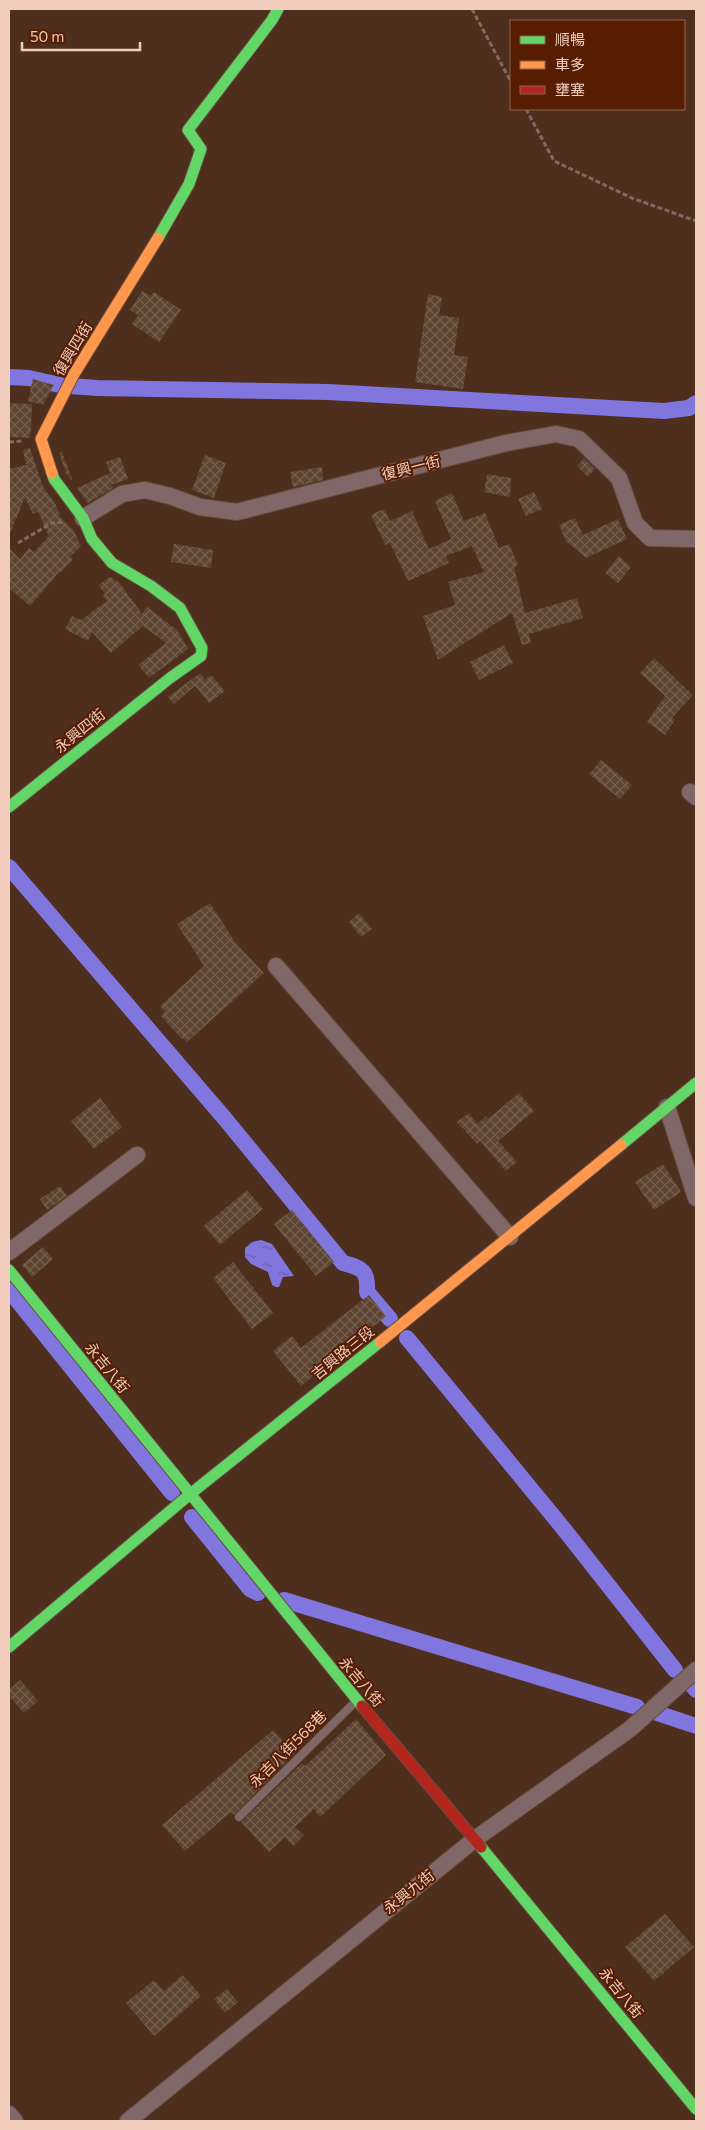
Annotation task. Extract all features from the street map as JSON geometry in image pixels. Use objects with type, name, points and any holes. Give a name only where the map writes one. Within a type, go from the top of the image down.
[{"type":"street","name":"復興四街","points":[[170,678],[201,656],[202,648],[180,608],[151,586],[112,563],[92,539],[83,518],[54,479],[41,439],[74,374],[138,273],[189,184],[201,149],[188,130],[272,20],[278,9]]},
{"type":"street","name":"復興一街","points":[[83,518],[122,494],[145,490],[170,496],[200,507],[238,512],[506,443],[556,434],[579,438],[619,478],[635,523],[650,538],[696,539]]},
{"type":"street","name":"永興四街","points":[[9,807],[170,678]]},
{"type":"street","points":[[276,966],[510,1237]]},
{"type":"street","name":"吉興路三段","points":[[9,1647],[189,1495],[510,1237],[696,1083]]},
{"type":"street","points":[[667,1107],[696,1198]]},
{"type":"street","points":[[9,1252],[137,1155]]},
{"type":"street","name":"永吉八街","points":[[9,1270],[189,1495],[357,1700],[475,1839],[696,2109]]},
{"type":"street","name":"永興九街","points":[[128,2121],[475,1839],[630,1729],[696,1670]]},
{"type":"street","points":[[9,2114],[15,2121]]},
{"type":"lane","name":"永吉八街568巷","points":[[239,1817],[357,1700]]},
{"type":"path","points":[[472,9],[510,80]]},
{"type":"path","points":[[527,110],[554,161],[632,198],[696,221]]},
{"type":"path","points":[[18,543],[52,524],[83,518]]},
{"type":"water","points":[[261,1240],[272,1244],[294,1276],[283,1277],[279,1287],[272,1285],[268,1272],[251,1264],[245,1257],[245,1248],[252,1242]]},
{"type":"building","points":[[142,291],[151,296],[154,292],[181,310],[159,342],[132,324],[138,315],[130,310]]},
{"type":"building","points":[[428,294],[442,297],[439,315],[459,318],[454,355],[468,357],[463,389],[415,382]]},
{"type":"building","points":[[33,379],[54,385],[43,405],[28,401]]},
{"type":"building","points":[[9,403],[32,404],[29,438],[9,437]]},
{"type":"building","points":[[30,448],[43,487],[55,503],[61,518],[74,531],[81,546],[70,557],[73,559],[30,606],[9,588],[9,548],[20,559],[29,548],[34,552],[49,536],[38,512],[33,514],[25,498],[9,535],[9,469],[26,465],[23,450]]},
{"type":"building","points":[[62,452],[71,480],[66,473],[59,453]]},
{"type":"building","points":[[205,455],[226,463],[214,498],[192,490]]},
{"type":"building","points":[[120,457],[128,479],[111,485],[113,488],[88,503],[77,488],[110,473],[106,462]]},
{"type":"building","points":[[584,458],[595,469],[588,477],[577,466]]},
{"type":"building","points":[[322,467],[323,480],[293,487],[290,472]]},
{"type":"building","points":[[487,474],[511,478],[510,497],[484,492]]},
{"type":"building","points":[[534,492],[542,509],[526,516],[518,499]]},
{"type":"building","points":[[452,493],[464,521],[485,513],[499,548],[509,544],[518,565],[514,567],[525,613],[577,598],[583,618],[529,634],[531,643],[522,645],[512,613],[438,660],[423,616],[455,605],[448,582],[484,572],[472,546],[446,556],[449,563],[408,581],[390,543],[385,545],[371,515],[384,509],[390,521],[412,511],[429,549],[451,539],[435,501]]},
{"type":"building","points":[[575,518],[583,535],[618,519],[627,539],[586,558],[566,541],[559,525]]},
{"type":"building","points":[[174,544],[213,550],[211,568],[171,562]]},
{"type":"building","points":[[619,556],[631,567],[618,583],[605,573]]},
{"type":"building","points":[[110,577],[119,582],[142,614],[147,607],[177,630],[188,649],[149,678],[138,665],[166,643],[143,626],[111,653],[92,632],[88,641],[65,629],[72,616],[81,620],[107,601],[103,596],[105,594],[98,585]]},
{"type":"building","points":[[504,645],[513,663],[479,680],[470,662]]},
{"type":"building","points":[[654,658],[693,695],[672,718],[675,720],[665,735],[647,722],[665,696],[640,673]]},
{"type":"building","points":[[200,673],[205,680],[211,675],[225,691],[209,703],[195,686],[174,704],[168,697]]},
{"type":"building","points":[[601,760],[632,785],[620,799],[589,774]]},
{"type":"building","points":[[210,903],[235,942],[264,973],[187,1042],[161,1016],[165,1012],[160,1006],[204,966],[177,924]]},
{"type":"building","points":[[359,913],[372,929],[361,937],[349,922]]},
{"type":"building","points":[[519,1093],[534,1111],[498,1141],[517,1162],[506,1171],[480,1141],[477,1144],[457,1122],[469,1113],[477,1124],[486,1116],[488,1119]]},
{"type":"building","points":[[100,1098],[122,1127],[94,1149],[71,1121]]},
{"type":"building","points":[[663,1164],[681,1192],[654,1210],[635,1182]]},
{"type":"building","points":[[60,1186],[67,1196],[47,1210],[40,1199]]},
{"type":"building","points":[[247,1190],[263,1209],[220,1245],[204,1226]]},
{"type":"building","points":[[292,1210],[334,1262],[316,1276],[274,1224]]},
{"type":"building","points":[[43,1247],[53,1259],[32,1277],[22,1265]]},
{"type":"building","points":[[233,1262],[273,1313],[252,1329],[213,1278]]},
{"type":"building","points":[[369,1295],[386,1316],[301,1386],[273,1351],[292,1336],[301,1348]]},
{"type":"building","points":[[20,1680],[38,1701],[24,1713],[9,1696],[9,1690]]},
{"type":"building","points":[[356,1719],[386,1755],[320,1817],[314,1809],[295,1827],[304,1835],[293,1846],[285,1837],[269,1852],[241,1822],[302,1763],[305,1766]]},
{"type":"building","points":[[273,1730],[294,1754],[234,1815],[231,1812],[185,1851],[162,1825]]},
{"type":"building","points":[[665,1914],[694,1947],[654,1981],[625,1947]]},
{"type":"building","points":[[183,1975],[201,1996],[154,2036],[126,2003],[154,1980],[164,1991]]},
{"type":"building","points":[[227,1989],[238,2002],[225,2013],[214,1999]]},
{"type":"waterway","points":[[9,377],[29,378],[64,386]]},
{"type":"waterway","points":[[69,386],[328,392],[664,411],[689,408],[696,403]]},
{"type":"waterway","points":[[9,867],[226,1120],[343,1263],[360,1269],[363,1272],[366,1279],[367,1292],[390,1319]]},
{"type":"waterway","points":[[9,1290],[172,1493]]},
{"type":"waterway","points":[[407,1338],[563,1528],[675,1670]]},
{"type":"waterway","points":[[192,1517],[250,1589],[258,1593]]},
{"type":"waterway","points":[[284,1600],[637,1707]]},
{"type":"waterway","points":[[691,1684],[696,1690]]},
{"type":"waterway","points":[[657,1713],[696,1726]]},
{"type":"traffic: fast","points":[[158,238],[189,184],[201,149],[188,130],[272,20],[278,9]]},
{"type":"traffic: fast","points":[[9,807],[170,678],[201,656],[202,648],[180,608],[151,586],[112,563],[92,539],[83,518],[54,479],[52,473]]},
{"type":"traffic: fast","points":[[621,1145],[696,1083]]},
{"type":"traffic: fast","points":[[9,1270],[362,1706]]},
{"type":"traffic: fast","points":[[9,1647],[189,1495],[380,1342]]},
{"type":"traffic: fast","points":[[481,1847],[696,2109]]},
{"type":"traffic: slow","points":[[52,473],[41,439],[74,374],[158,238]]},
{"type":"traffic: slow","points":[[380,1342],[621,1145]]},
{"type":"traffic: jam","points":[[362,1706],[481,1847]]}]
